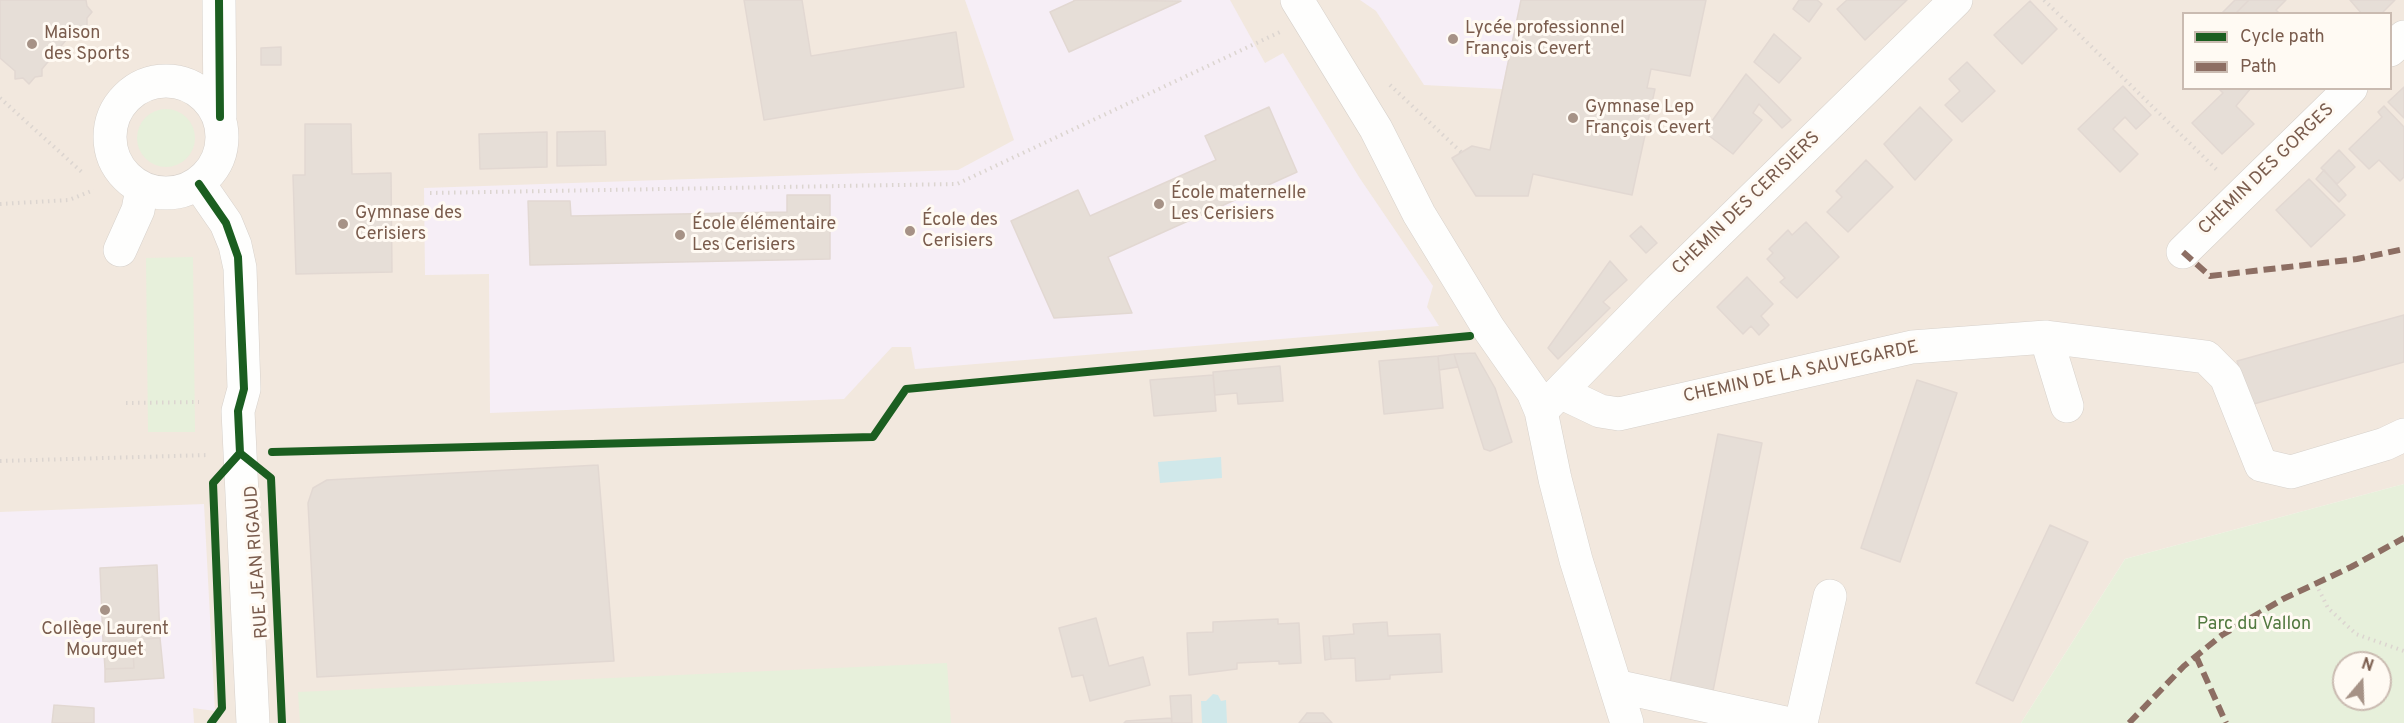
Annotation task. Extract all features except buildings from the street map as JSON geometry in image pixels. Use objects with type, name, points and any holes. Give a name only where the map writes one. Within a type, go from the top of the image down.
[{"type":"street","name":"CHEMIN DES CERISIERS","points":[[1551,401],[1667,283],[1956,0]]},
{"type":"street","points":[[170,80],[196,58],[218,3]]},
{"type":"street","points":[[218,3],[220,117],[223,133],[222,149],[217,164],[199,184],[176,193],[159,193],[142,189],[125,175],[112,156],[111,124],[117,109],[133,92],[154,81],[170,80],[186,84],[201,92],[212,103],[220,117]]},
{"type":"street","points":[[1291,15],[1376,129],[1419,214],[1490,329],[1533,392],[1551,401],[1573,548],[1627,723]]},
{"type":"street","points":[[2392,49],[2404,37]]},
{"type":"street","name":"CHEMIN DES GORGES","points":[[2182,252],[2349,90]]},
{"type":"street","name":"RUE JEAN RIGAUD","points":[[199,184],[226,223],[235,245],[240,268],[244,389],[238,411],[252,723]]},
{"type":"street","points":[[120,250],[138,210],[142,189]]},
{"type":"street","points":[[2046,337],[2067,406]]},
{"type":"street","name":"CHEMIN DE LA SAUVEGARDE","points":[[1551,401],[1619,414],[1912,347],[2046,337],[2206,357],[2226,377],[2261,465],[2291,472],[2385,444],[2404,435]]},
{"type":"street","points":[[1802,723],[1830,596]]},
{"type":"street","points":[[1616,686],[1786,723]]},
{"type":"path","points":[[2044,0],[2243,194]]},
{"type":"path","points":[[430,193],[957,184],[1291,15]]},
{"type":"path","points":[[1382,79],[1461,152]]},
{"type":"path","points":[[0,98],[84,174]]},
{"type":"path","points":[[0,204],[69,200],[94,190]]},
{"type":"path","points":[[272,453],[873,437],[906,389],[1458,337]]},
{"type":"path","points":[[126,403],[199,402]]},
{"type":"path","points":[[0,461],[240,453]]},
{"type":"path","points":[[2316,584],[2328,608],[2356,634],[2404,651]]},
{"type":"shaded area","points":[[0,0],[2404,0],[2404,484],[2125,559],[2021,723],[0,723]]},
{"type":"shaded area","name":"École des Cerisiers","points":[[965,0],[1230,0],[1265,63],[1283,53],[1359,177],[1433,286],[1427,307],[1439,326],[915,369],[911,347],[892,347],[844,399],[490,413],[489,274],[425,275],[424,188],[958,170],[1014,140]]},
{"type":"shaded area","name":"Lycée professionnel François Cevert","points":[[1360,0],[1521,0],[1502,89],[1424,85],[1376,11]]},
{"type":"shaded area","name":"Collège Laurent Mourguet","points":[[204,504],[215,711],[193,708],[194,723],[0,723],[0,512]]},
{"type":"green space","points":[[160,109],[172,109],[187,117],[195,132],[195,144],[187,159],[172,167],[160,167],[145,159],[137,144],[137,132],[145,117]]},
{"type":"green space","points":[[193,257],[195,432],[148,432],[146,258]]},
{"type":"green space","name":"Parc du Vallon","points":[[2404,484],[2404,723],[2021,723],[2125,559]]},
{"type":"green space","points":[[947,663],[951,723],[300,723],[298,692]]},
{"type":"water","points":[[1221,457],[1222,478],[1160,483],[1158,462]]},
{"type":"water","points":[[1213,694],[1218,695],[1221,701],[1226,700],[1227,723],[1202,723],[1201,701],[1206,701]]},
{"type":"marked path","points":[[2183,252],[2210,276],[2357,259],[2404,249]]},
{"type":"marked path","points":[[2129,723],[2184,666],[2222,635],[2283,599],[2351,567],[2404,538]]},
{"type":"marked path","points":[[2196,656],[2226,723]]},
{"type":"cycle path","points":[[219,0],[220,117]]},
{"type":"cycle path","points":[[199,184],[226,223],[238,257],[244,389],[238,411],[240,453],[271,478],[282,723]]},
{"type":"cycle path","points":[[272,452],[873,437],[906,389],[1470,336]]},
{"type":"cycle path","points":[[211,723],[222,708],[213,483],[240,453]]},
{"type":"place","name":"Lycée professionnel François Cevert","points":[[1453,39]]},
{"type":"place","name":"Maison des Sports","points":[[32,44]]},
{"type":"place","name":"Gymnase Lep François Cevert","points":[[1573,118]]},
{"type":"place","name":"École maternelle Les Cerisiers","points":[[1159,204]]},
{"type":"place","name":"Gymnase des Cerisiers","points":[[343,224]]},
{"type":"place","name":"École des Cerisiers","points":[[910,231]]},
{"type":"place","name":"École élémentaire Les Cerisiers","points":[[680,235]]},
{"type":"place","name":"Collège Laurent Mourguet","points":[[105,610]]}]
